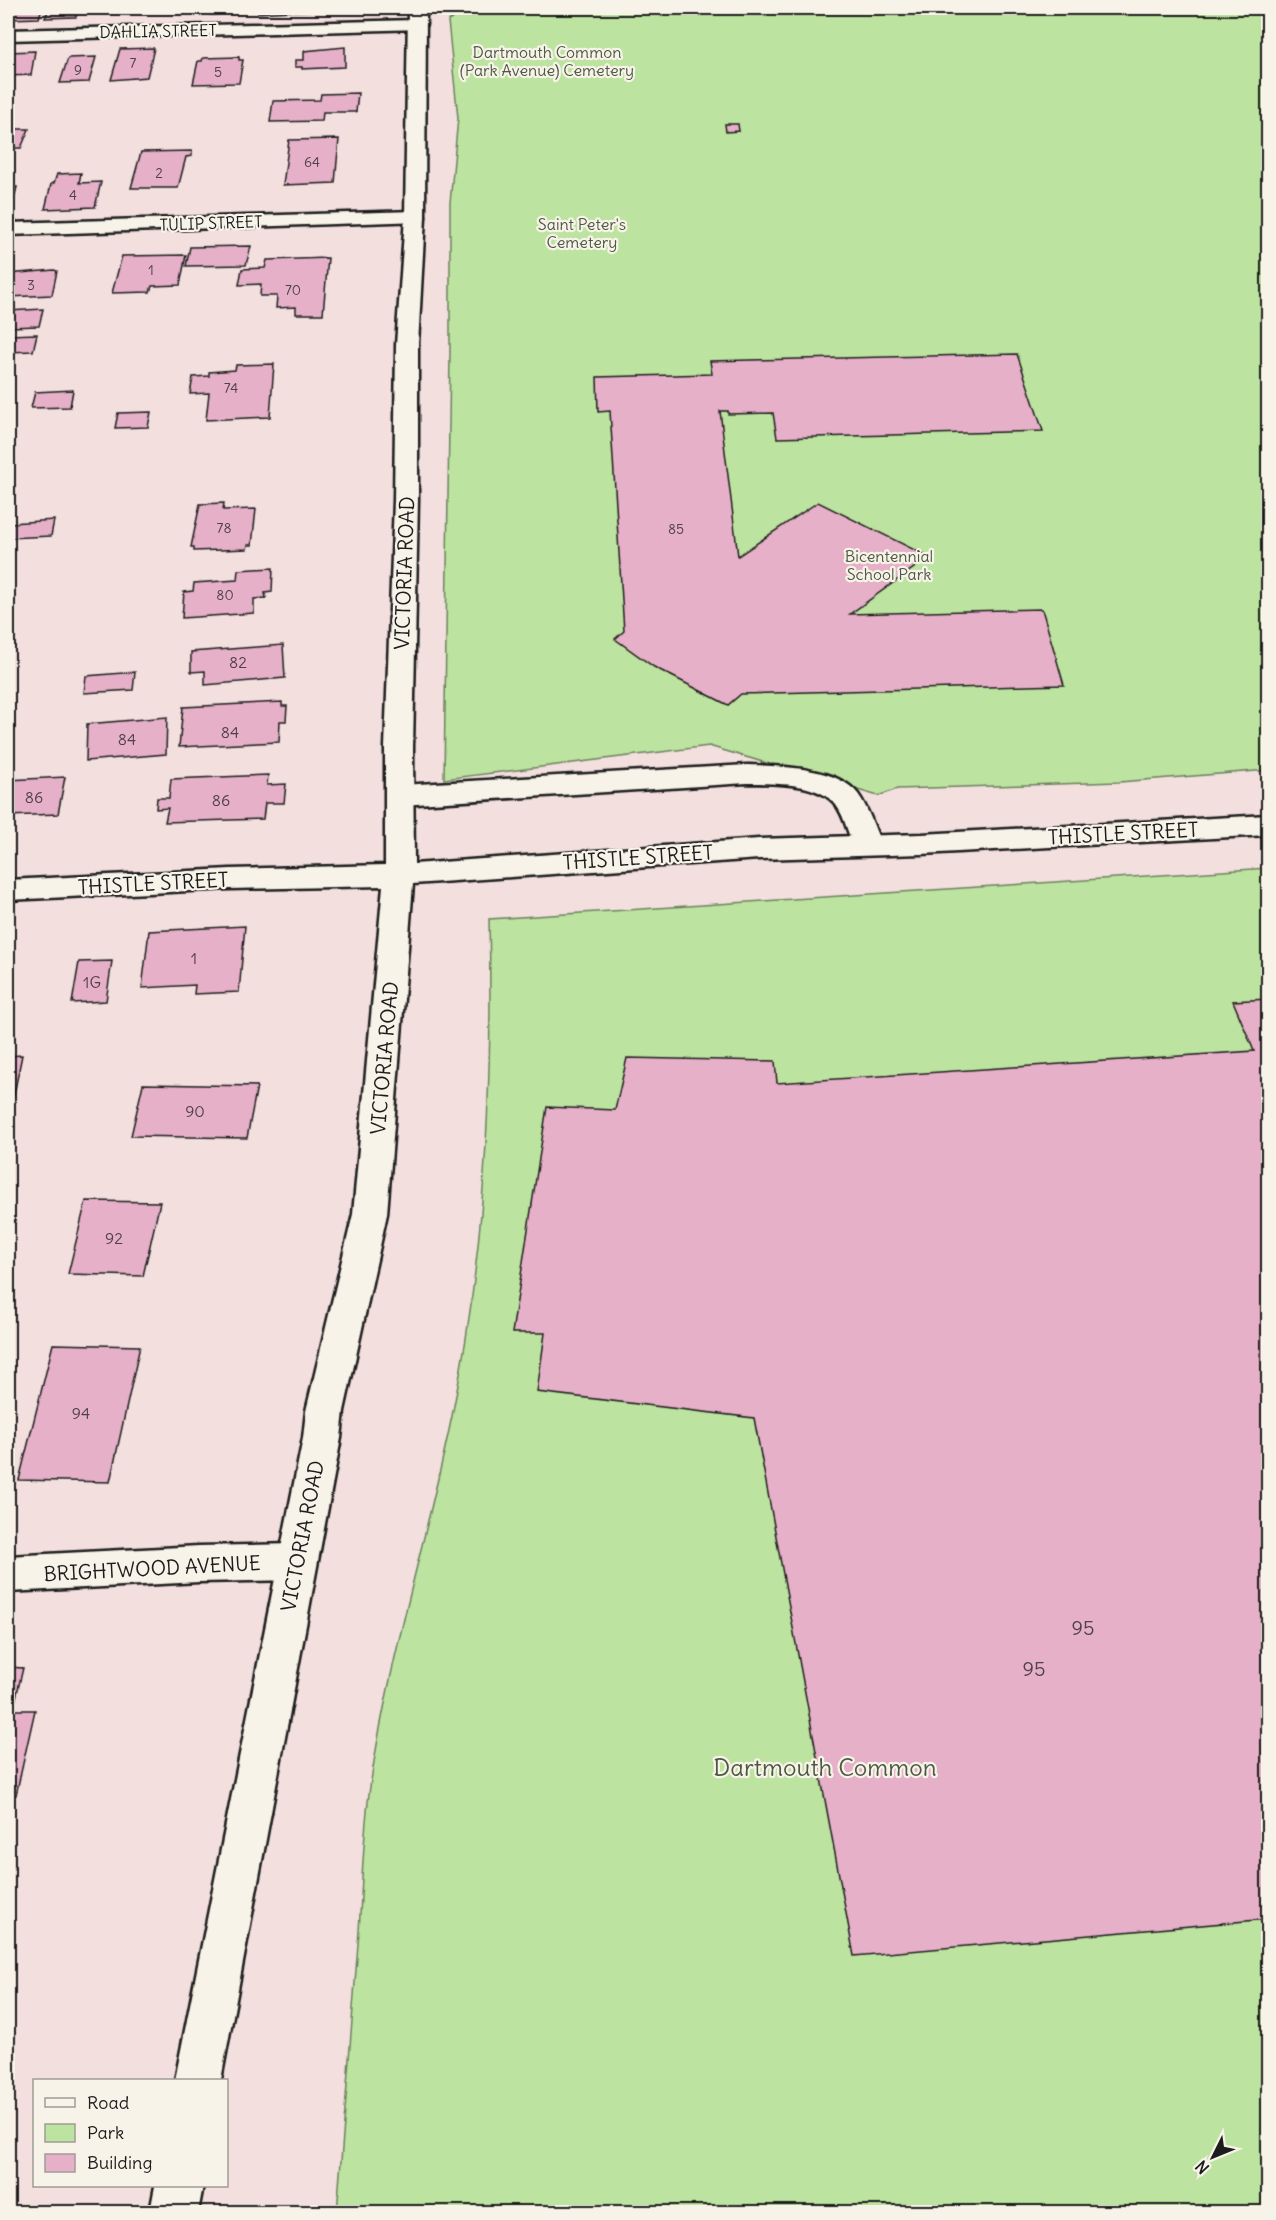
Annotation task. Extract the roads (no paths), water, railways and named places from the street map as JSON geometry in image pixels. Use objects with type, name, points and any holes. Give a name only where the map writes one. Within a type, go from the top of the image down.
[{"type":"street","points":[[417,17],[434,8]]},
{"type":"street","name":"DAHLIA STREET","points":[[8,35],[417,17]]},
{"type":"street","name":"VICTORIA ROAD","points":[[198,2079],[325,1411],[370,1214],[390,1002],[393,925],[399,874],[401,795],[399,748],[406,500],[407,345],[415,217],[417,17]]},
{"type":"street","name":"TULIP STREET","points":[[8,230],[415,217]]},
{"type":"street","points":[[401,795],[688,777],[783,775],[834,789],[847,799],[867,845]]},
{"type":"street","name":"THISTLE STREET","points":[[8,890],[230,879],[399,874],[759,849],[1269,825]]},
{"type":"street","name":"BRIGHTWOOD AVENUE","points":[[8,1574],[199,1563],[297,1562]]},
{"type":"street","points":[[174,2212],[179,2187]]},
{"type":"park label","name":"Dartmouth Common (Park Avenue) Cemetery","points":[[547,61]]},
{"type":"park label","name":"Saint Peter's Cemetery","points":[[582,233]]},
{"type":"park label","name":"Bicentennial School Park","points":[[889,565]]},
{"type":"park label","name":"Dartmouth Common","points":[[825,1767]]}]
